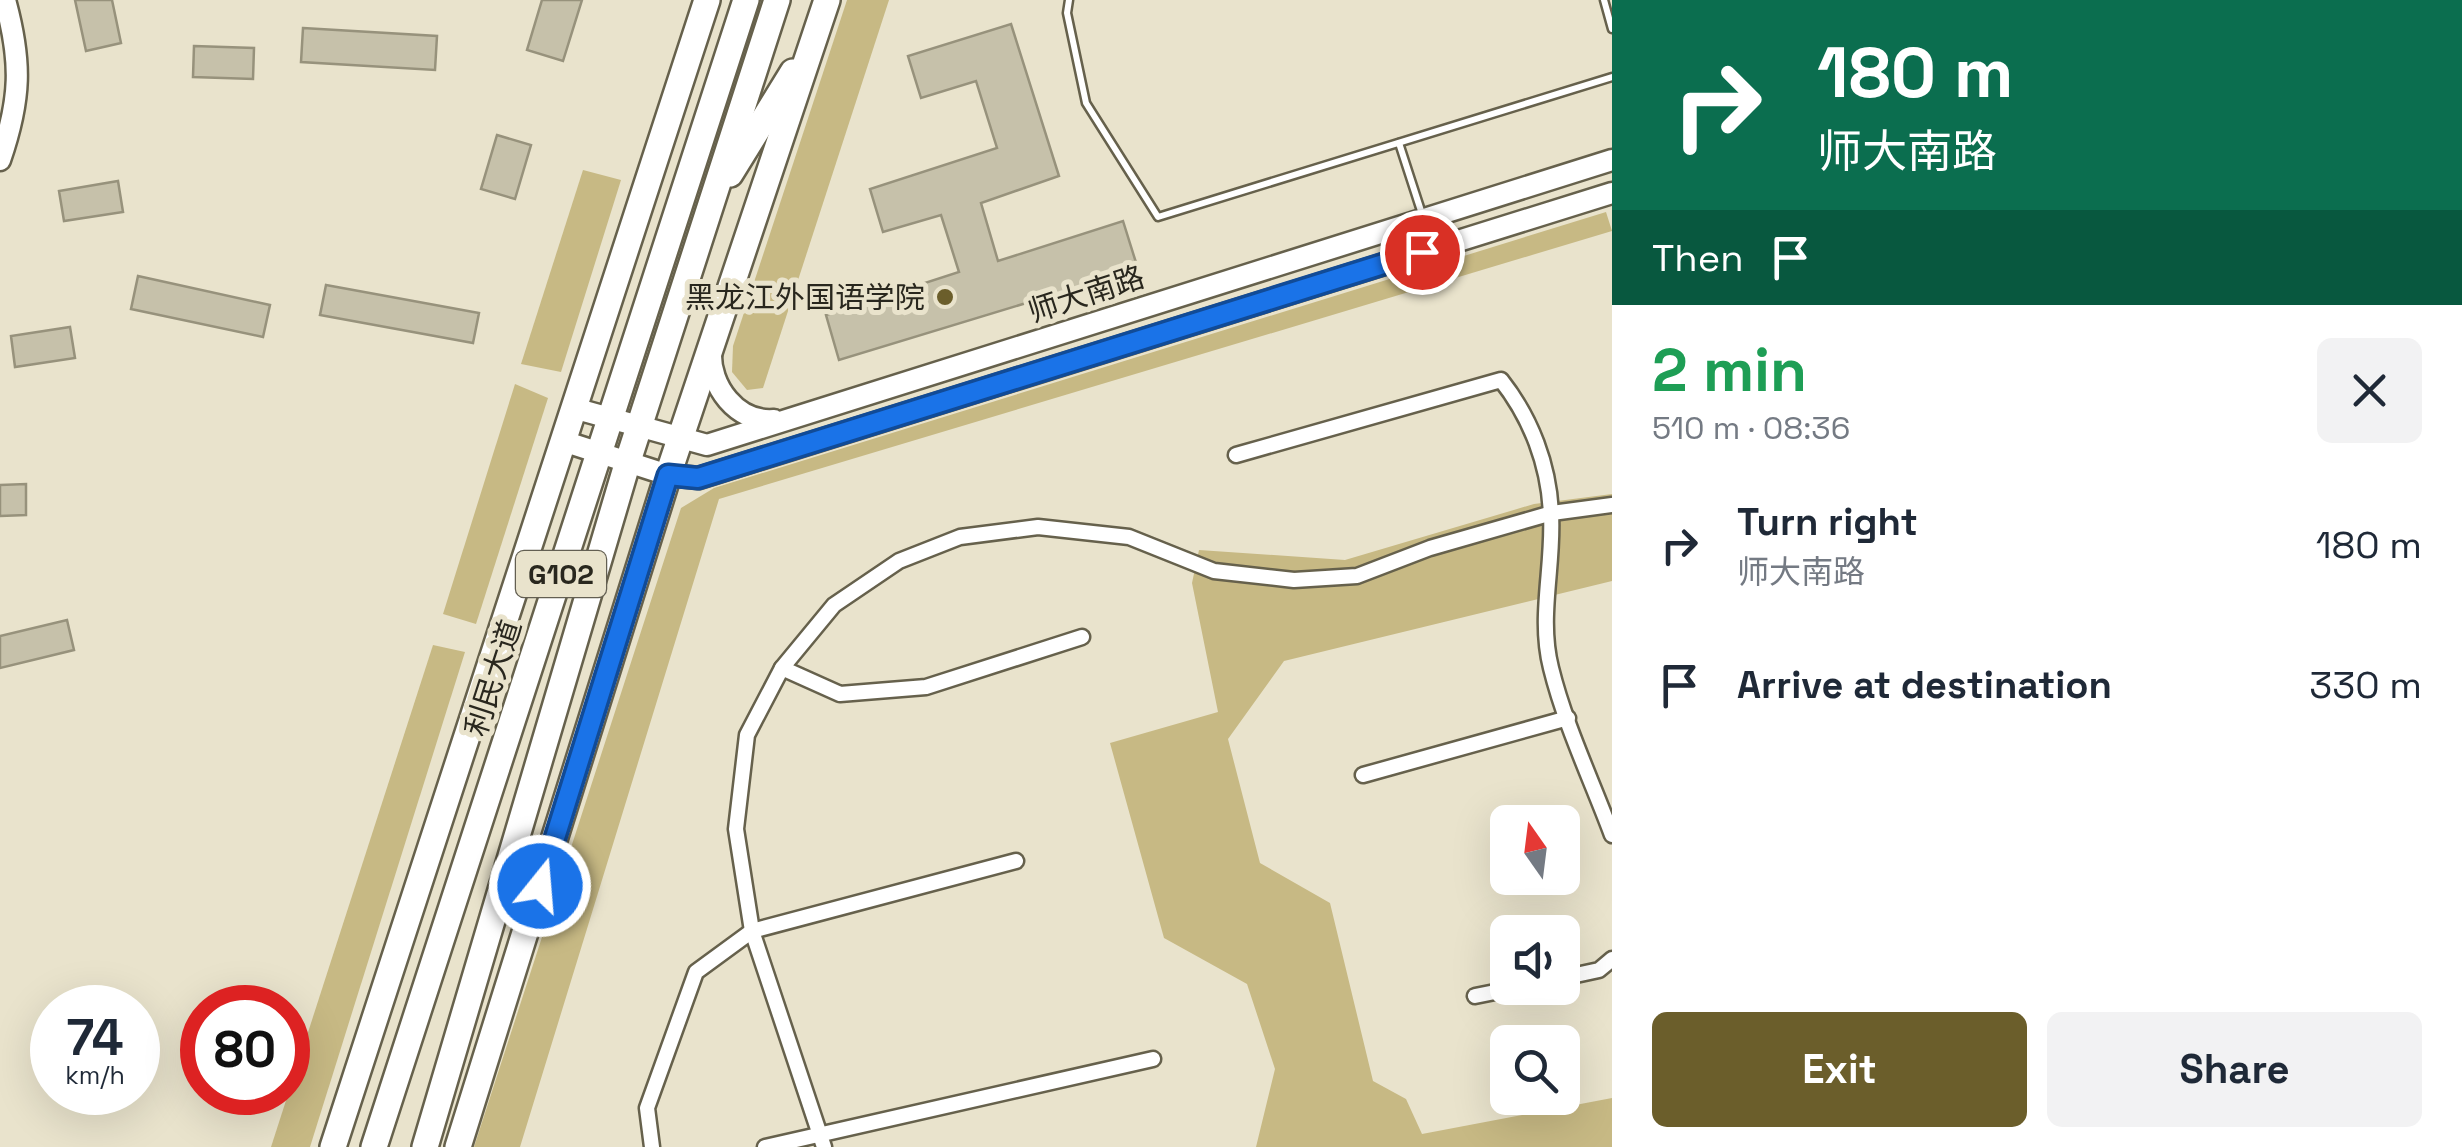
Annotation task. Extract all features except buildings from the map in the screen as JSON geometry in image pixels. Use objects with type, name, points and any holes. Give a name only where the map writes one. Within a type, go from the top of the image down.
[{"type":"highway","points":[[332,1147],[577,409],[707,0]]},
{"type":"highway","name":"G102","points":[[425,1147],[628,462],[777,0]]},
{"type":"highway","points":[[458,1147],[668,475],[827,0]]},
{"type":"highway","points":[[655,165],[744,7]]},
{"type":"highway","name":"利民大道","points":[[374,1147],[744,7]]},
{"type":"highway","points":[[707,213],[817,31]]},
{"type":"main road","points":[[0,160],[19,84],[18,53],[5,0]]},
{"type":"main road","name":"师大南路","points":[[577,409],[707,446],[1612,160]]},
{"type":"main road","name":"师大南路","points":[[566,442],[668,475],[698,478],[1612,192]]},
{"type":"main road","points":[[712,346],[715,380],[732,404],[762,421],[791,419]]},
{"type":"street","points":[[1236,454],[1501,380],[1522,406],[1536,437],[1552,513],[1545,619],[1550,667],[1612,835]]},
{"type":"street","points":[[824,1142],[752,931],[736,830],[747,734],[782,668],[834,604],[899,561],[960,537],[1038,526],[1129,537],[1214,571],[1294,580],[1357,576],[1430,548],[1552,513],[1612,505]]},
{"type":"street","points":[[782,668],[840,694],[926,687],[1082,637]]},
{"type":"street","points":[[1363,775],[1568,718]]},
{"type":"street","points":[[652,1147],[647,1108],[696,972],[752,931],[1016,861]]},
{"type":"street","points":[[1580,974],[1598,970],[1612,959]]},
{"type":"street","points":[[1475,996],[1490,993]]},
{"type":"street","points":[[765,1147],[824,1142],[1153,1059]]},
{"type":"lane","points":[[1068,0],[1067,13],[1086,103],[1158,216],[1612,77]]},
{"type":"lane","points":[[1604,0],[1612,29]]},
{"type":"lane","points":[[1399,143],[1423,218]]},
{"type":"shaded area","points":[[847,0],[889,0],[763,388],[747,390],[732,372],[733,346]]},
{"type":"shaded area","points":[[583,170],[621,180],[561,372],[521,364]]},
{"type":"shaded area","points":[[1606,212],[1612,231],[719,499],[520,1147],[474,1147],[681,508],[714,488]]},
{"type":"shaded area","points":[[515,384],[548,398],[476,624],[443,614]]},
{"type":"shaded area","points":[[1612,494],[1612,581],[1284,661],[1228,739],[1260,863],[1330,903],[1373,1081],[1406,1099],[1422,1134],[1522,1115],[1580,1115],[1580,1104],[1612,1098],[1612,1147],[1256,1147],[1275,1069],[1247,984],[1164,938],[1110,743],[1218,712],[1192,583],[1199,550],[1345,560],[1534,504]]},
{"type":"shaded area","points":[[433,645],[465,652],[310,1147],[271,1147],[281,1115],[310,1115],[310,1026]]},
{"type":"place","name":"黑龙江外国语学院","points":[[945,297]]},
{"type":"route","points":[[540,886],[668,475],[698,478],[1422,252]]}]
